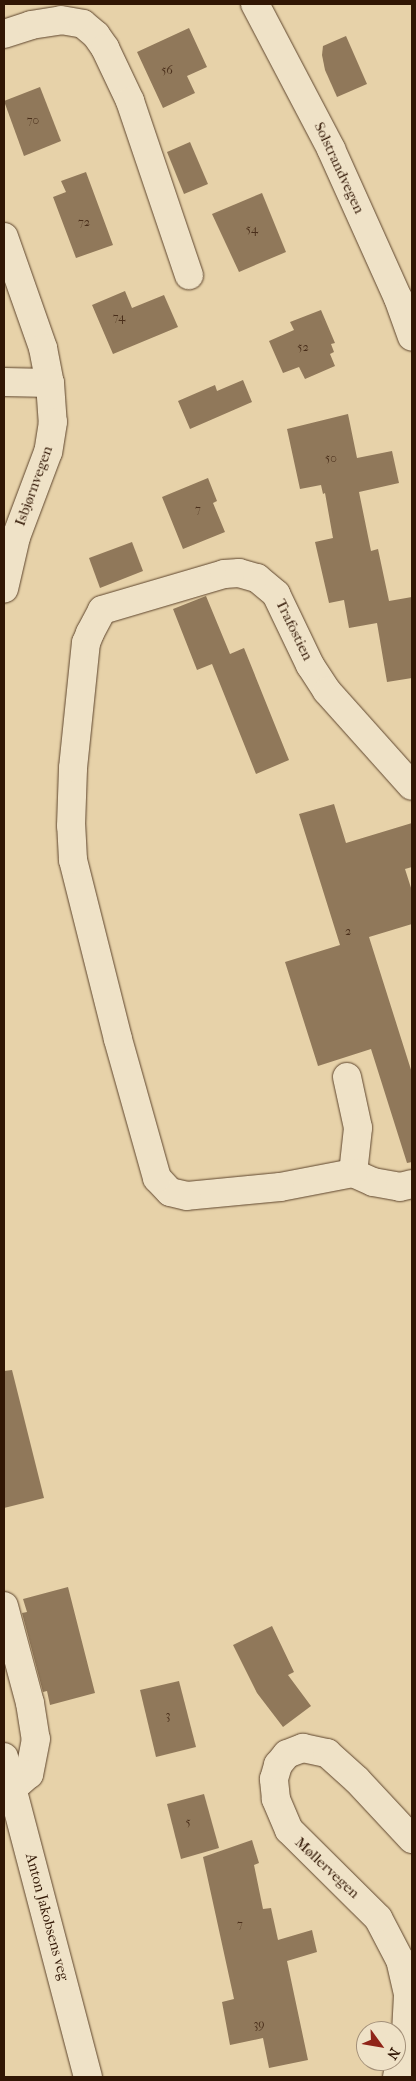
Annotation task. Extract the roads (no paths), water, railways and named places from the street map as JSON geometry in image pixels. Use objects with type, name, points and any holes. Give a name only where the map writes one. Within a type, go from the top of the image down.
[{"type":"street","name":"Solstrandvegen","points":[[255,4],[335,158],[398,298],[412,338]]},
{"type":"street","points":[[4,34],[31,25],[61,20],[83,24],[96,35],[108,53],[130,101],[189,275]]},
{"type":"street","name":"Isbjørnvegen","points":[[4,237],[37,329],[50,383],[53,431],[43,467],[16,537],[4,589]]},
{"type":"street","points":[[4,382],[50,383]]},
{"type":"street","name":"Trafostien","points":[[354,1174],[280,1187],[187,1196],[170,1192],[157,1178],[118,1039],[73,860],[71,826],[74,768],[86,643],[102,610],[224,574],[239,573],[257,578],[276,594],[310,665],[327,691],[412,786]]},
{"type":"street","points":[[347,1077],[358,1128],[354,1174],[372,1182],[400,1187],[412,1184]]},
{"type":"street","points":[[4,1606],[30,1704],[36,1739],[29,1774],[24,1781],[12,1789]]},
{"type":"street","name":"Møllervegen","points":[[397,2077],[406,2033],[408,1994],[400,1960],[378,1918],[289,1830],[276,1799],[274,1779],[278,1765],[287,1754],[303,1748],[327,1753],[357,1780],[412,1839]]},
{"type":"street","name":"Anton Jakobsens veg","points":[[4,1757],[88,2077]]}]
